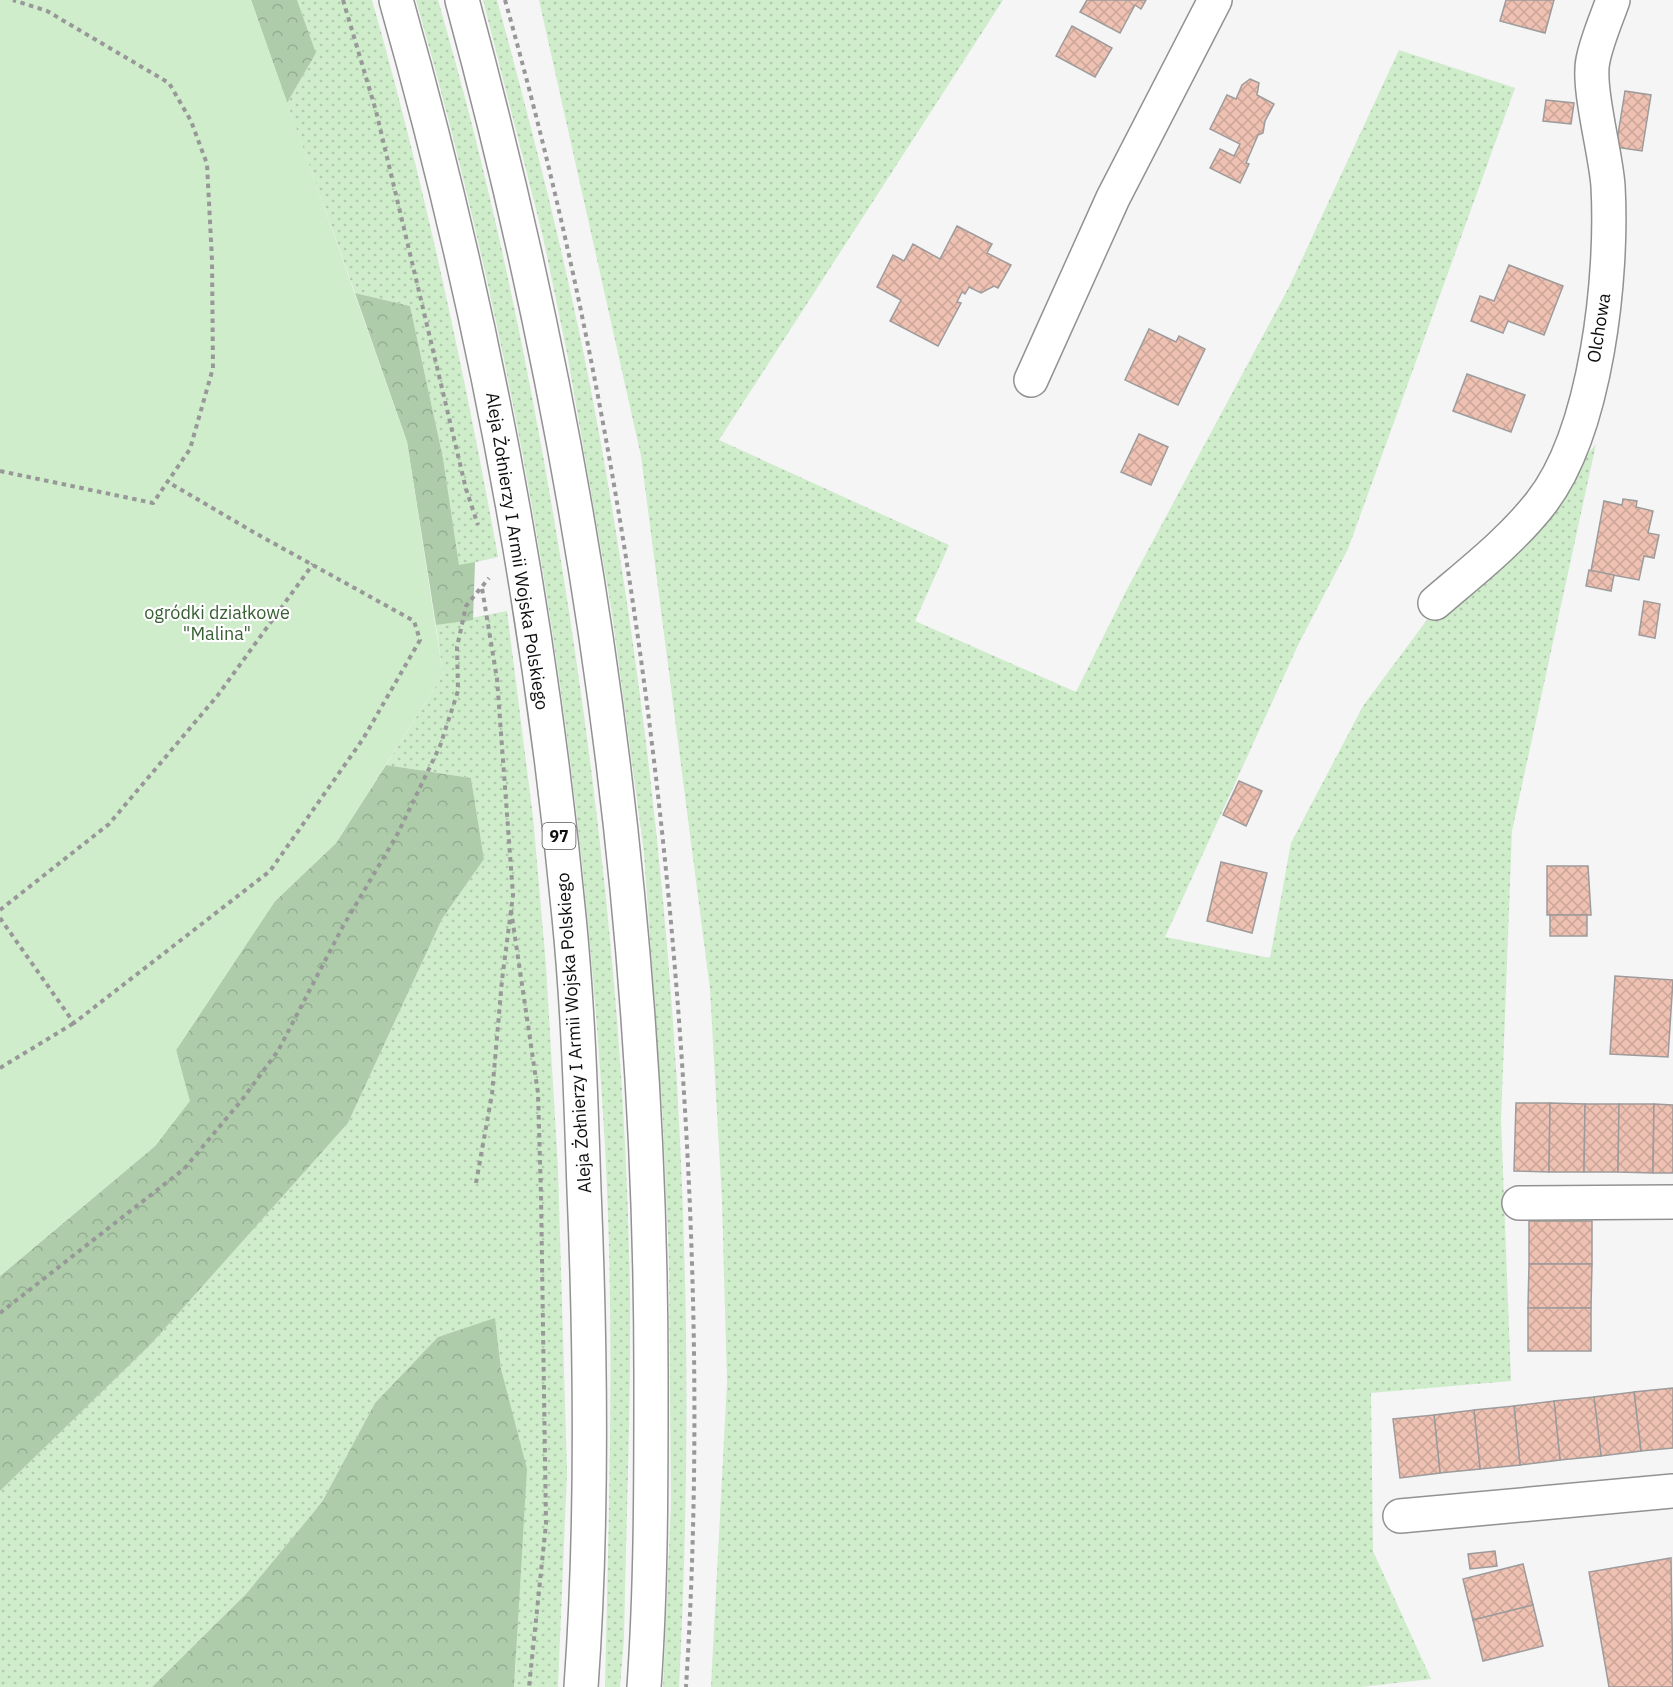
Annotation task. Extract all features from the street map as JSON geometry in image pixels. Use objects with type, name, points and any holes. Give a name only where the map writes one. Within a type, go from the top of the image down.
[{"type":"main road","name":"Aleja Żołnierzy I Armii Wojska Polskiego","points":[[396,0],[440,162],[494,406],[537,662],[569,917],[580,1076],[590,1317],[590,1395],[581,1687]]},
{"type":"main road","points":[[462,0],[528,267],[564,442],[594,618],[613,760],[641,1038],[647,1170],[651,1422],[644,1687]]},
{"type":"main road","points":[[1031,380],[1113,198],[1215,0]]},
{"type":"main road","name":"Olchowa","points":[[1435,603],[1507,540],[1540,503],[1562,470],[1580,420],[1599,343],[1611,230],[1607,166],[1594,89],[1592,62],[1613,0]]},
{"type":"main road","points":[[1519,1203],[1673,1202]]},
{"type":"main road","points":[[1400,1516],[1673,1491]]},
{"type":"path","points":[[0,471],[153,504],[190,449],[213,368],[212,260],[207,164],[191,121],[169,83],[47,11],[13,0]]},
{"type":"path","points":[[343,0],[375,111],[466,489],[480,530]]},
{"type":"path","points":[[0,1068],[74,1023],[270,871],[363,740],[420,639],[414,621],[168,482]]},
{"type":"path","points":[[0,1313],[184,1169],[241,1101],[278,1051],[342,928],[397,835],[440,746],[458,691],[457,647],[466,606],[518,543]]},
{"type":"path","points":[[0,910],[109,824],[218,695],[313,564]]},
{"type":"path","points":[[476,1183],[492,1094],[502,980],[513,895],[500,702],[482,587]]},
{"type":"path","points":[[511,910],[538,1092],[541,1195],[546,1524],[529,1687]]},
{"type":"path","points":[[0,918],[74,1023]]},
{"type":"green space","name":"ogródki działkowe \"Malina\"","points":[[0,0],[251,0],[407,442],[443,675],[336,843],[275,901],[176,1050],[190,1101],[155,1146],[0,1276]]},
{"type":"green space","points":[[251,0],[297,0],[316,53],[287,103]]},
{"type":"green space","points":[[297,0],[372,0],[409,138],[442,277],[498,557],[459,566],[443,458],[410,306],[355,293],[287,103],[316,53]]},
{"type":"green space","points":[[416,0],[438,0],[497,230],[530,385],[558,540],[593,787],[619,1041],[628,1212],[629,1425],[624,1638],[620,1687],[605,1687],[610,1282],[605,1147],[595,1001],[564,712],[517,425],[488,283],[454,141]]},
{"type":"green space","points":[[483,0],[497,0],[540,162],[578,324],[625,589],[646,745],[663,901],[675,1058],[683,1215],[686,1372],[685,1530],[679,1687],[663,1687],[671,1504],[669,1261],[663,1124],[644,853],[612,613],[567,353],[543,237]]},
{"type":"green space","points":[[539,0],[1003,0],[719,440],[949,545],[915,621],[1076,692],[1125,593],[1289,287],[1399,50],[1515,88],[1348,549],[1299,643],[1165,937],[1270,958],[1291,843],[1363,706],[1432,613],[1536,518],[1596,444],[1512,831],[1501,1120],[1511,1381],[1371,1393],[1373,1551],[1431,1679],[1361,1687],[711,1687],[727,1382],[722,1201],[710,989],[641,456]]},
{"type":"green space","points":[[355,293],[410,306],[443,458],[459,565],[475,562],[473,620],[436,625],[407,442]]},
{"type":"green space","points":[[507,611],[533,817],[546,966],[558,1169],[567,1472],[558,1687],[514,1687],[516,1661],[501,1369],[495,1319],[438,1337],[375,1403],[322,1502],[246,1594],[152,1687],[0,1687],[0,1491],[151,1344],[348,1123],[442,919],[484,859],[471,778],[386,765],[443,675],[436,625]]},
{"type":"green space","points":[[386,765],[471,778],[484,859],[442,919],[348,1123],[151,1344],[0,1491],[0,1276],[155,1146],[189,1101],[176,1050],[275,901],[336,843]]},
{"type":"green space","points":[[495,1318],[501,1369],[527,1469],[514,1687],[152,1687],[246,1594],[322,1502],[375,1403],[438,1337]]},
{"type":"building","points":[[1087,0],[1146,0],[1141,9],[1135,5],[1120,33],[1080,12]]},
{"type":"building","points":[[1506,0],[1554,0],[1545,33],[1500,21]]},
{"type":"building","points":[[1072,26],[1112,48],[1095,77],[1056,56]]},
{"type":"building","points":[[1250,79],[1259,83],[1257,95],[1274,104],[1265,121],[1263,133],[1258,135],[1240,183],[1210,168],[1220,149],[1234,156],[1240,144],[1210,129],[1227,95],[1236,99],[1242,85]]},
{"type":"building","points":[[1625,91],[1651,95],[1642,151],[1616,147]]},
{"type":"building","points":[[1546,100],[1574,103],[1571,124],[1543,121]]},
{"type":"building","points":[[957,226],[992,244],[987,253],[1011,265],[998,288],[994,286],[981,293],[969,287],[965,294],[962,292],[957,302],[961,303],[938,346],[890,321],[901,300],[877,287],[893,255],[904,261],[913,244],[940,259]]},
{"type":"building","points":[[1509,265],[1563,286],[1544,335],[1508,321],[1503,333],[1471,321],[1480,296],[1494,301]]},
{"type":"building","points":[[1149,329],[1176,342],[1179,336],[1205,349],[1178,405],[1125,380]]},
{"type":"building","points":[[1467,374],[1525,395],[1511,432],[1453,411]]},
{"type":"building","points":[[1139,434],[1168,447],[1151,485],[1121,472]]},
{"type":"building","points":[[1623,499],[1637,501],[1636,507],[1653,511],[1648,533],[1659,535],[1654,558],[1644,556],[1639,580],[1591,571],[1604,501],[1622,505]]},
{"type":"building","points":[[1589,570],[1614,575],[1611,591],[1586,586]]},
{"type":"building","points":[[1644,601],[1660,604],[1655,638],[1639,635]]},
{"type":"building","points":[[1239,781],[1262,791],[1246,826],[1223,815]]},
{"type":"building","points":[[1221,862],[1267,873],[1252,933],[1207,921]]},
{"type":"building","points":[[1547,866],[1588,866],[1591,915],[1547,915]]},
{"type":"building","points":[[1550,915],[1587,915],[1587,936],[1550,936]]},
{"type":"building","points":[[1615,976],[1673,980],[1668,1057],[1610,1054]]},
{"type":"building","points":[[1516,1103],[1550,1103],[1549,1172],[1514,1171]]},
{"type":"building","points":[[1550,1103],[1585,1104],[1584,1172],[1549,1172]]},
{"type":"building","points":[[1585,1104],[1619,1104],[1618,1172],[1584,1172]]},
{"type":"building","points":[[1619,1104],[1654,1104],[1653,1173],[1618,1172]]},
{"type":"building","points":[[1654,1104],[1673,1105],[1673,1173],[1653,1173]]},
{"type":"building","points":[[1529,1221],[1592,1221],[1592,1264],[1529,1264]]},
{"type":"building","points":[[1529,1264],[1592,1264],[1591,1308],[1528,1308]]},
{"type":"building","points":[[1528,1308],[1591,1308],[1591,1351],[1528,1351]]},
{"type":"building","points":[[1673,1388],[1673,1448],[1641,1451],[1634,1392]]},
{"type":"building","points":[[1634,1392],[1641,1451],[1601,1456],[1594,1397]]},
{"type":"building","points":[[1594,1397],[1601,1456],[1560,1460],[1554,1401]]},
{"type":"building","points":[[1554,1401],[1560,1460],[1520,1465],[1514,1406]]},
{"type":"building","points":[[1514,1406],[1520,1465],[1480,1469],[1474,1410]]},
{"type":"building","points":[[1474,1410],[1480,1469],[1440,1473],[1434,1415]]},
{"type":"building","points":[[1434,1415],[1440,1473],[1400,1478],[1393,1419]]},
{"type":"building","points":[[1495,1551],[1497,1566],[1470,1569],[1468,1554]]},
{"type":"building","points":[[1671,1558],[1673,1687],[1609,1687],[1589,1572]]},
{"type":"building","points":[[1523,1564],[1533,1605],[1473,1620],[1463,1579]]},
{"type":"building","points":[[1533,1605],[1543,1646],[1483,1661],[1473,1620]]}]
